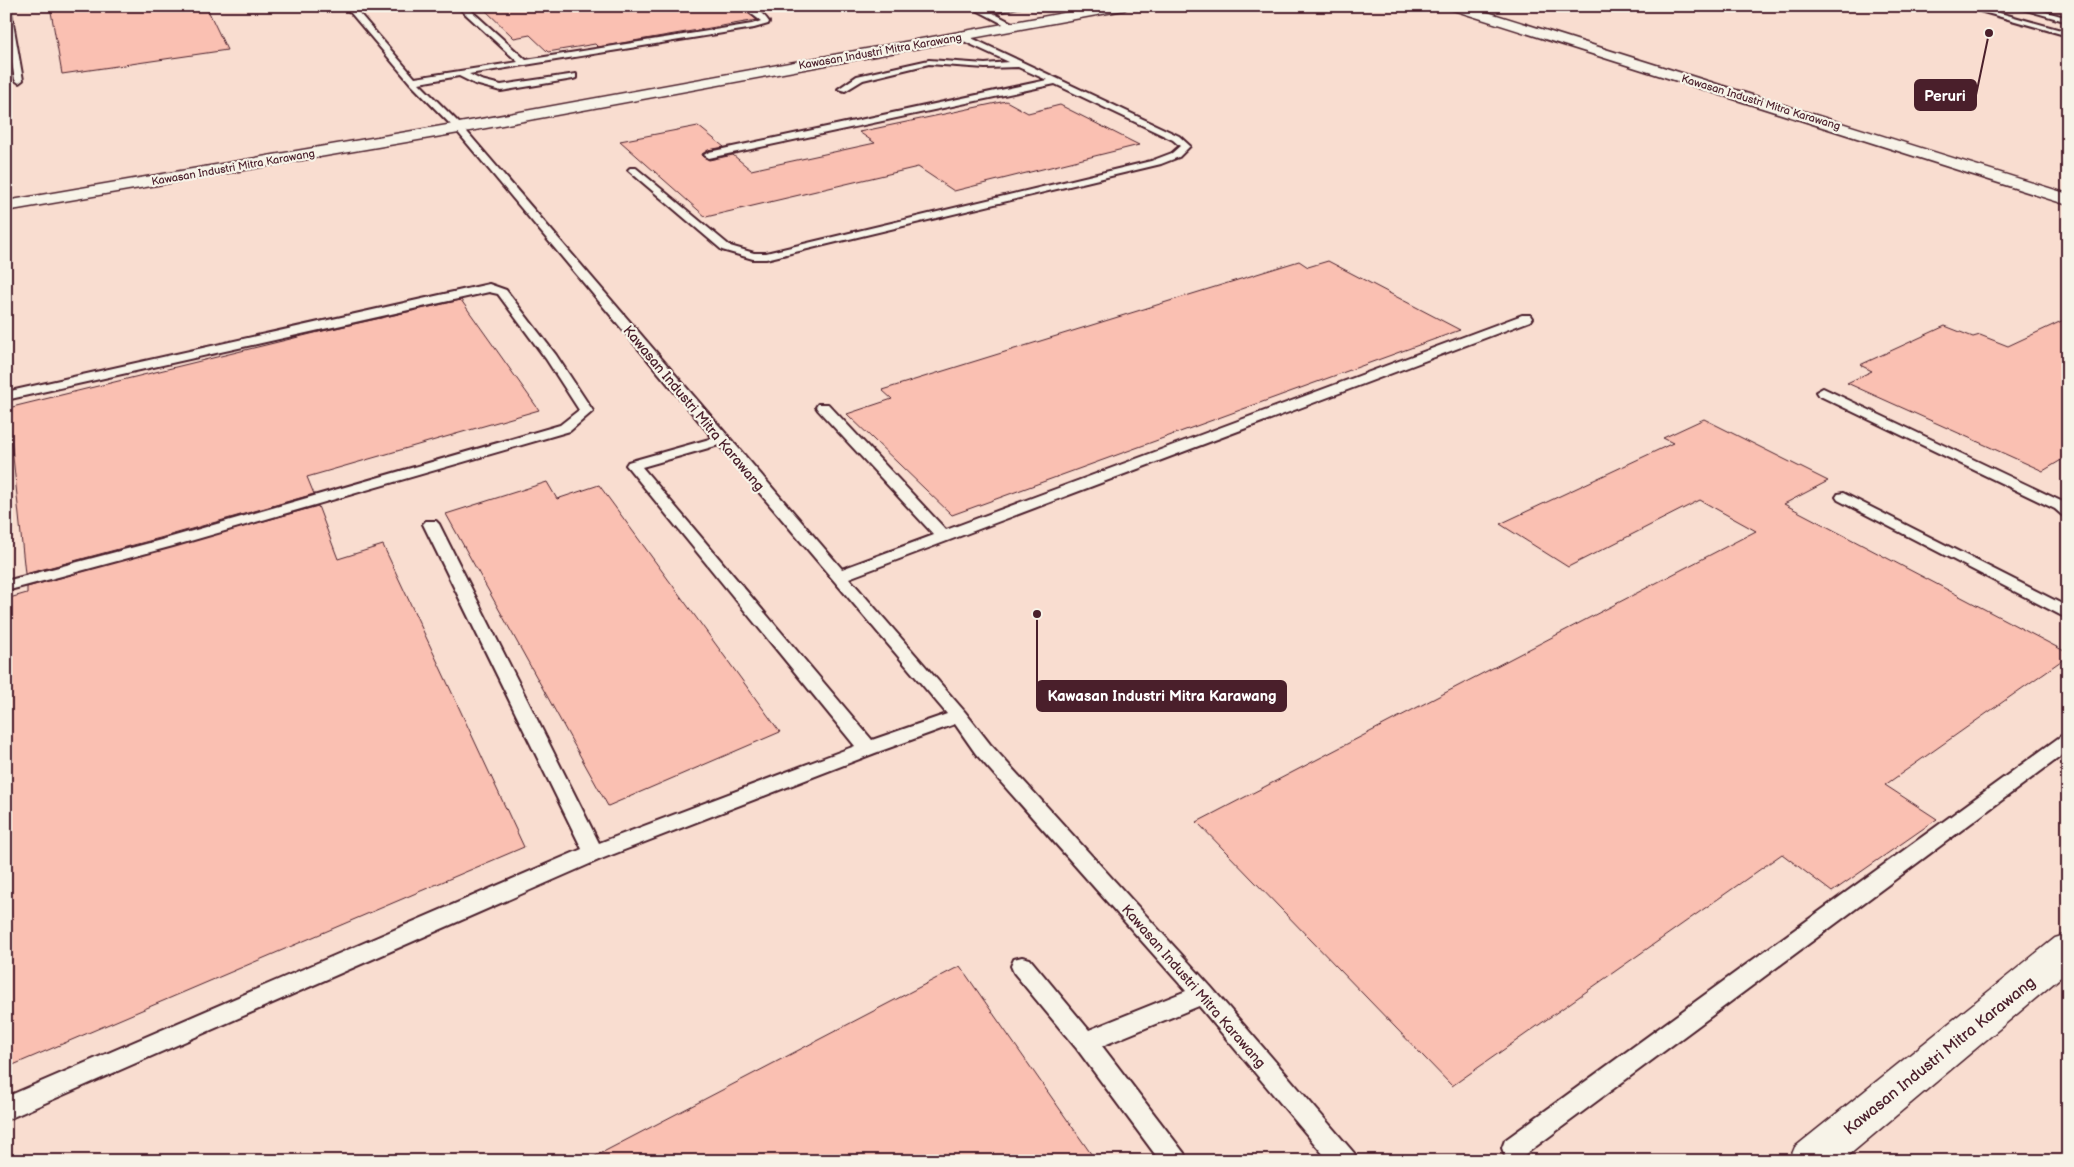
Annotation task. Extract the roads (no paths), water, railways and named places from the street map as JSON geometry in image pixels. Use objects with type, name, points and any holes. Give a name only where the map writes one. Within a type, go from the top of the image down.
[{"type":"street","name":"Kawasan Industri Mitra Karawang","points":[[6,206],[459,128],[1124,6]]},
{"type":"street","name":"Kawasan Industri Mitra Karawang","points":[[1454,6],[2068,200]]},
{"type":"street","name":"Kawasan Industri Mitra Karawang","points":[[1810,1161],[2068,949]]},
{"type":"lane","points":[[6,6],[19,80]]},
{"type":"lane","name":"Kawasan Industri Mitra Karawang","points":[[349,6],[413,80],[459,128],[722,440],[959,716],[983,749],[1203,994],[1344,1161]]},
{"type":"lane","points":[[461,6],[523,62]]},
{"type":"lane","points":[[413,80],[754,26],[765,22],[761,16],[745,6]]},
{"type":"lane","points":[[973,6],[1014,26]]},
{"type":"lane","points":[[985,12],[1018,6]]},
{"type":"lane","points":[[1966,6],[2068,34]]},
{"type":"lane","points":[[1992,6],[2068,28]]},
{"type":"lane","points":[[2016,6],[2068,20]]},
{"type":"lane","points":[[2037,6],[2068,14]]},
{"type":"lane","points":[[2058,32],[2068,28]]},
{"type":"lane","points":[[633,170],[726,248],[753,256],[760,256],[779,254],[1107,175],[1153,163],[1183,151],[1184,143],[1176,138],[960,36]]},
{"type":"lane","points":[[842,89],[860,78],[929,62],[957,62],[985,66],[1020,64]]},
{"type":"lane","points":[[459,73],[478,82],[501,88],[573,76]]},
{"type":"lane","points":[[709,154],[1057,81]]},
{"type":"lane","points":[[6,396],[489,288],[502,292],[551,358],[586,411],[565,428],[167,543],[6,586]]},
{"type":"lane","points":[[839,576],[1526,318]]},
{"type":"lane","points":[[1823,392],[2060,506],[2068,513]]},
{"type":"lane","points":[[823,407],[944,536]]},
{"type":"lane","points":[[722,440],[633,465],[868,748]]},
{"type":"lane","points":[[1843,497],[2068,614]]},
{"type":"lane","points":[[431,524],[594,853]]},
{"type":"lane","points":[[6,1109],[594,853],[868,748],[959,716]]},
{"type":"lane","points":[[1514,1148],[2068,741]]},
{"type":"lane","points":[[1022,966],[1085,1042],[1175,1161]]},
{"type":"lane","points":[[1085,1042],[1203,994]]},
{"type":"place","name":"Peruri","points":[[1989,33]]},
{"type":"place","name":"Kawasan Industri Mitra Karawang","points":[[1037,614]]}]
